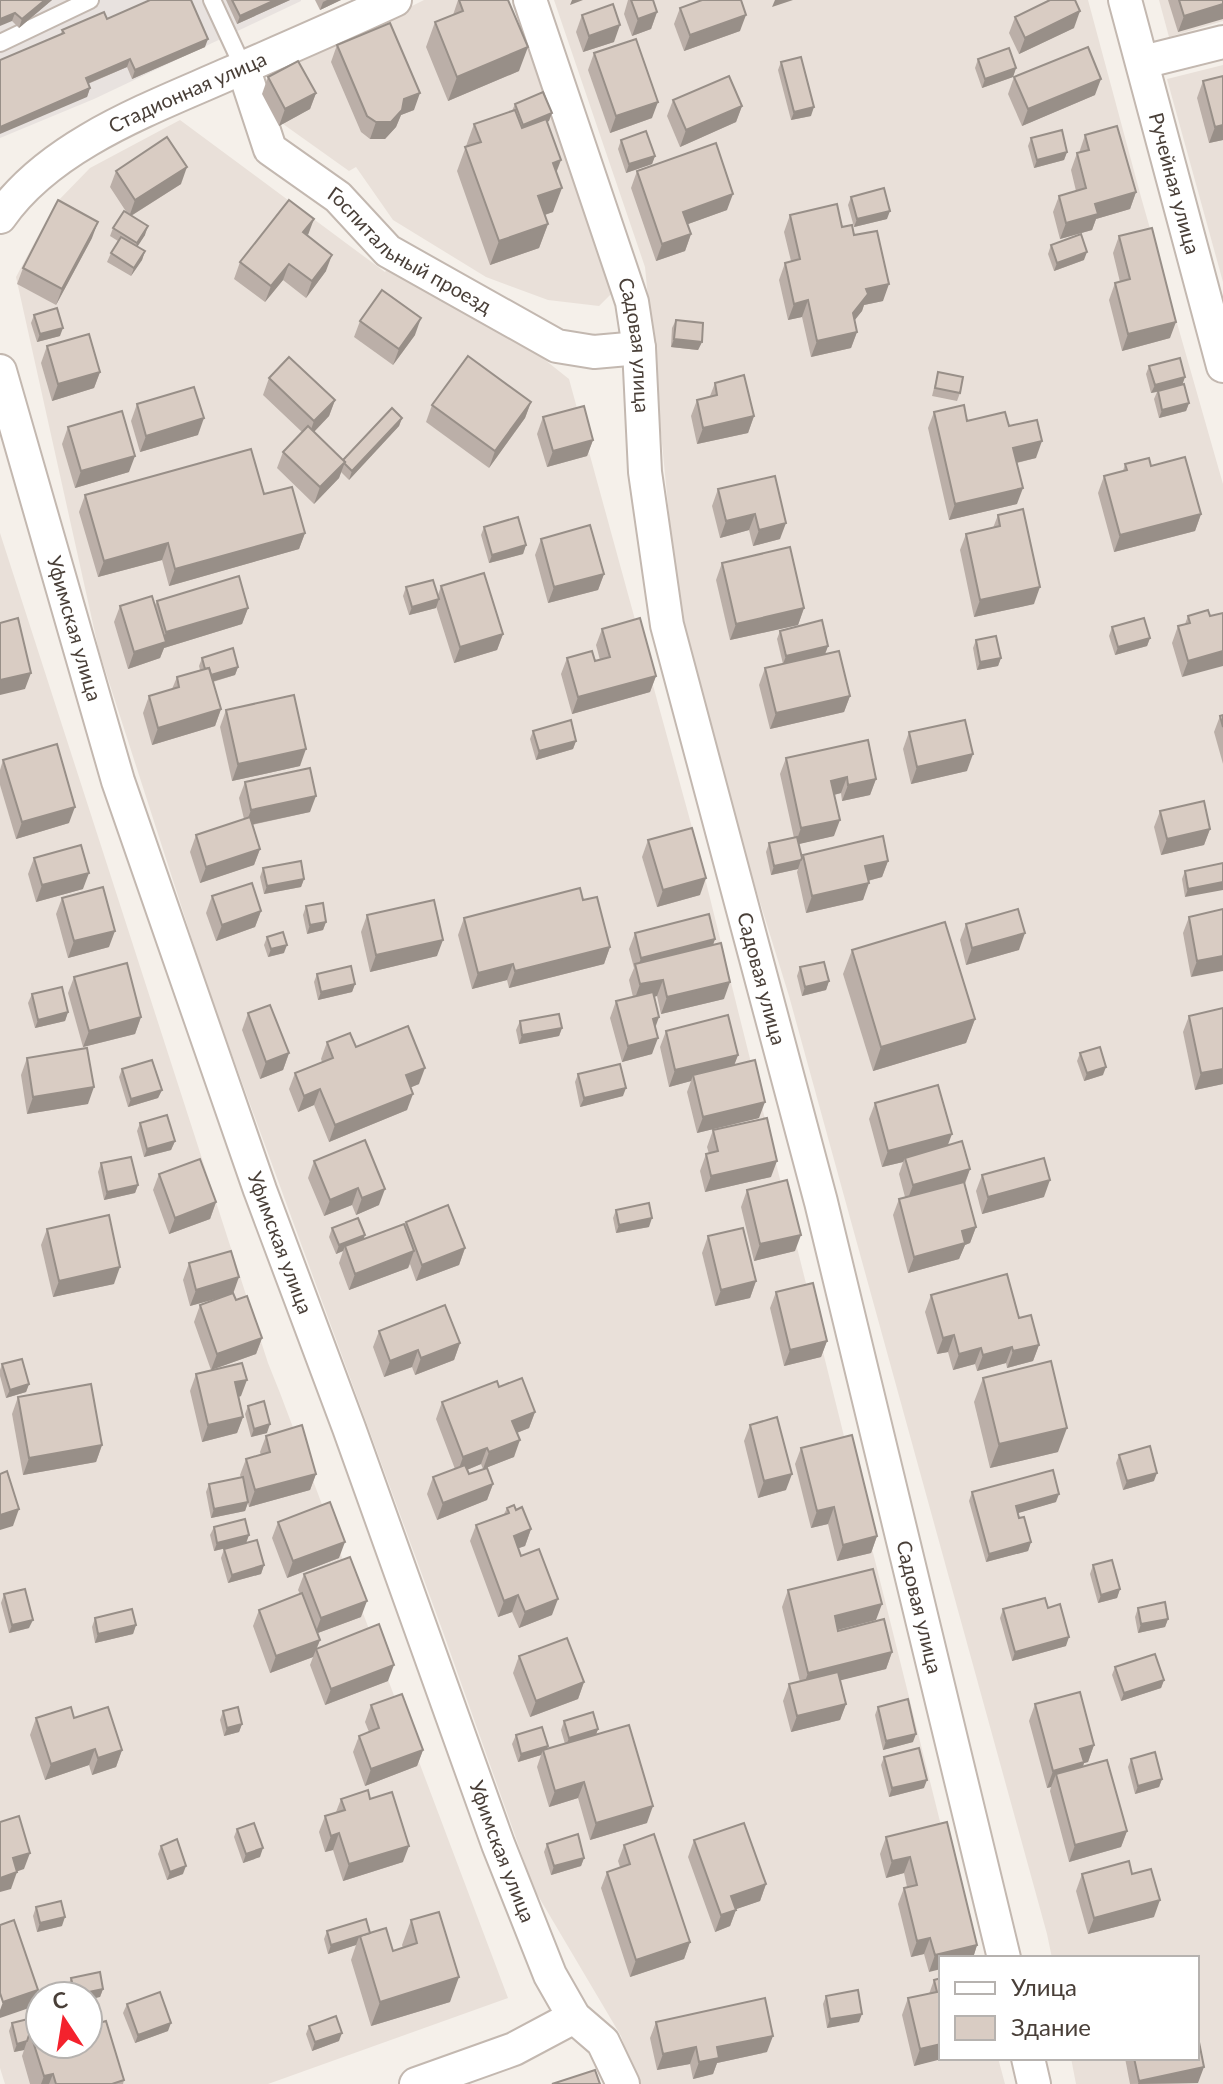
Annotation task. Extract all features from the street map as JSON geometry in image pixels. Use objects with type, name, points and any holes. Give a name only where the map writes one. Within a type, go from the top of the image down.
[{"type":"street","name":"Стадионная улица","points":[[0,217],[31,183],[89,138],[395,0]]},
{"type":"street","name":"Садовая улица","points":[[530,0],[632,302],[639,348],[645,472],[667,625],[821,1202],[1004,1956]]},
{"type":"street","name":"Ручейная улица","points":[[1125,0],[1223,366]]},
{"type":"street","points":[[1143,62],[1223,42]]},
{"type":"street","name":"Госпитальный проезд","points":[[243,67],[270,149],[338,197],[388,251],[557,346],[594,352],[639,348]]},
{"type":"street","name":"Уфимская улица","points":[[0,371],[118,781],[260,1190],[498,1844],[550,1975],[574,2017],[603,2042],[623,2084]]},
{"type":"street","points":[[416,2084],[514,2049],[574,2017]]},
{"type":"street","points":[[1028,2060],[1034,2084]]},
{"type":"lane","points":[[0,43],[90,0]]},
{"type":"lane","points":[[212,0],[243,67]]},
{"type":"shaded area","points":[[0,0],[301,1],[94,99],[0,138]]},
{"type":"shaded area","points":[[424,0],[507,0],[546,86],[549,110],[613,292],[599,306],[548,300],[486,277],[393,220],[356,167],[349,171],[276,119],[256,84]]},
{"type":"shaded area","points":[[554,0],[1088,0],[1223,484],[1223,2084],[1076,2084],[1071,2060],[1199,2060],[1199,1956],[1052,1956],[789,996],[682,650],[645,267]]},
{"type":"shaded area","points":[[1159,0],[1223,0],[1223,21],[1169,37]]},
{"type":"shaded area","points":[[1223,65],[1223,282],[1167,79]]},
{"type":"shaded area","points":[[180,120],[385,272],[404,248],[569,379],[696,842],[974,1956],[939,1956],[939,2060],[999,2060],[1005,2084],[637,2084],[621,2036],[534,1889],[209,992],[99,651],[16,277],[55,204],[90,168]]},
{"type":"shaded area","points":[[0,533],[268,1363],[508,1998],[268,2084],[5,2084],[0,2068]]},
{"type":"building","points":[[0,0],[45,0],[22,19],[15,13],[0,19]]},
{"type":"building","points":[[150,0],[191,0],[208,39],[135,70],[130,59],[86,78],[90,88],[0,127],[0,60],[104,12],[107,19]]},
{"type":"building","points":[[232,0],[275,0],[240,16]]},
{"type":"building","points":[[459,0],[508,0],[528,47],[457,77],[435,22],[463,11]]},
{"type":"building","points":[[631,0],[653,0],[657,12],[638,19]]},
{"type":"building","points":[[702,0],[741,0],[746,15],[690,35],[680,8]]},
{"type":"building","points":[[1050,0],[1075,0],[1080,11],[1025,38],[1015,17]]},
{"type":"building","points":[[1179,0],[1223,0],[1223,4],[1184,16]]},
{"type":"building","points":[[613,4],[620,25],[589,36],[582,15]]},
{"type":"building","points":[[390,23],[420,93],[404,99],[402,110],[391,122],[376,122],[367,116],[337,45]]},
{"type":"building","points":[[636,39],[658,102],[616,116],[594,53]]},
{"type":"building","points":[[1088,47],[1101,79],[1028,109],[1014,77]]},
{"type":"building","points":[[1009,48],[1016,68],[985,79],[978,59]]},
{"type":"building","points":[[801,57],[814,107],[794,112],[781,62]]},
{"type":"building","points":[[298,61],[316,93],[285,109],[268,77]]},
{"type":"building","points":[[729,76],[742,106],[686,130],[673,100]]},
{"type":"building","points":[[1223,76],[1223,125],[1215,127],[1203,81]]},
{"type":"building","points":[[543,92],[552,113],[523,125],[515,104]]},
{"type":"building","points":[[515,110],[522,128],[546,119],[561,160],[553,163],[562,188],[538,196],[548,224],[499,241],[465,147],[481,142],[474,124]]},
{"type":"building","points":[[1117,126],[1136,192],[1095,204],[1098,214],[1066,223],[1059,196],[1086,188],[1077,153],[1089,150],[1085,135]]},
{"type":"building","points":[[1062,130],[1067,152],[1037,160],[1031,138]]},
{"type":"building","points":[[646,131],[655,156],[629,164],[621,140]]},
{"type":"building","points":[[167,137],[187,167],[135,200],[116,171]]},
{"type":"building","points":[[716,143],[733,194],[683,212],[691,234],[662,244],[637,171]]},
{"type":"building","points":[[884,188],[890,211],[857,219],[851,197]]},
{"type":"building","points":[[58,200],[98,222],[62,289],[23,268]]},
{"type":"building","points":[[289,200],[314,219],[303,232],[332,255],[312,281],[289,264],[271,286],[240,262]]},
{"type":"building","points":[[837,204],[842,227],[852,225],[854,235],[877,231],[889,284],[866,289],[868,294],[853,313],[857,332],[817,341],[808,300],[794,304],[785,263],[800,259],[790,215]]},
{"type":"building","points":[[124,211],[148,226],[137,243],[113,228]]},
{"type":"building","points":[[1152,228],[1176,322],[1128,334],[1115,283],[1130,279],[1119,236]]},
{"type":"building","points":[[1081,234],[1087,252],[1057,263],[1051,245]]},
{"type":"building","points":[[121,237],[145,251],[134,268],[111,253]]},
{"type":"building","points":[[382,290],[421,318],[399,349],[360,321]]},
{"type":"building","points":[[57,308],[63,328],[40,334],[34,315]]},
{"type":"building","points":[[676,320],[703,323],[702,342],[674,339]]},
{"type":"building","points":[[89,334],[100,372],[58,384],[47,346]]},
{"type":"building","points":[[468,356],[531,402],[495,451],[432,405]]},
{"type":"building","points":[[289,357],[335,400],[314,421],[269,378]]},
{"type":"building","points":[[1180,358],[1185,377],[1155,385],[1149,366]]},
{"type":"building","points":[[938,372],[963,377],[960,393],[935,388]]},
{"type":"building","points":[[744,375],[754,416],[703,428],[697,400],[717,395],[715,383]]},
{"type":"building","points":[[1184,384],[1189,403],[1162,410],[1158,391]]},
{"type":"building","points":[[194,387],[204,418],[146,436],[137,404]]},
{"type":"building","points":[[964,405],[967,421],[1005,412],[1009,426],[1037,420],[1042,441],[1013,448],[1023,488],[955,504],[934,412]]},
{"type":"building","points":[[584,406],[593,440],[553,451],[543,417]]},
{"type":"building","points":[[392,408],[402,418],[352,471],[343,460]]},
{"type":"building","points":[[122,411],[135,456],[81,471],[68,427]]},
{"type":"building","points":[[308,426],[345,462],[320,487],[283,452]]},
{"type":"building","points":[[251,449],[264,494],[292,487],[305,533],[175,569],[168,543],[104,561],[85,495]]},
{"type":"building","points":[[1185,457],[1201,514],[1120,535],[1104,476],[1127,470],[1125,464],[1149,458],[1151,466]]},
{"type":"building","points":[[775,476],[786,523],[759,530],[755,514],[726,521],[718,489]]},
{"type":"building","points":[[1023,509],[1040,587],[980,600],[966,534],[1000,526],[998,515]]},
{"type":"building","points":[[518,517],[526,545],[492,555],[484,527]]},
{"type":"building","points":[[590,525],[604,574],[554,587],[541,539]]},
{"type":"building","points":[[790,547],[804,608],[736,624],[722,563]]},
{"type":"building","points":[[484,573],[503,634],[460,647],[441,586]]},
{"type":"building","points":[[239,576],[248,608],[166,632],[157,601]]},
{"type":"building","points":[[433,580],[439,599],[412,607],[406,587]]},
{"type":"building","points":[[152,596],[166,642],[134,652],[120,606]]},
{"type":"building","points":[[1208,610],[1210,616],[1223,613],[1223,651],[1188,661],[1178,626],[1190,623],[1188,616]]},
{"type":"building","points":[[18,618],[31,673],[0,680],[0,623]]},
{"type":"building","points":[[640,618],[656,676],[578,697],[567,658],[592,651],[595,661],[610,657],[602,629]]},
{"type":"building","points":[[1144,618],[1150,638],[1118,647],[1112,627]]},
{"type":"building","points":[[822,620],[828,646],[786,656],[780,631]]},
{"type":"building","points":[[996,636],[1001,658],[980,662],[976,640]]},
{"type":"building","points":[[233,648],[238,667],[211,675],[209,668],[205,669],[202,658]]},
{"type":"building","points":[[839,651],[850,696],[776,713],[765,668]]},
{"type":"building","points":[[209,668],[221,709],[158,728],[149,696],[179,687],[177,677]]},
{"type":"building","points":[[294,695],[306,749],[238,764],[226,710]]},
{"type":"building","points":[[571,720],[576,741],[539,751],[533,731]]},
{"type":"building","points":[[965,720],[973,754],[917,767],[909,732]]},
{"type":"building","points":[[868,740],[876,779],[848,785],[847,777],[831,781],[840,820],[801,828],[786,758]]},
{"type":"building","points":[[57,744],[75,807],[22,822],[3,760]]},
{"type":"building","points":[[310,768],[316,796],[251,810],[245,782]]},
{"type":"building","points":[[1204,801],[1210,829],[1167,839],[1160,811]]},
{"type":"building","points":[[250,817],[260,849],[206,867],[196,835]]},
{"type":"building","points":[[692,828],[706,878],[663,890],[648,840]]},
{"type":"building","points":[[883,836],[888,861],[865,866],[869,883],[812,896],[803,855]]},
{"type":"building","points":[[797,837],[801,860],[774,866],[769,843]]},
{"type":"building","points":[[81,845],[89,873],[42,885],[34,858]]},
{"type":"building","points":[[301,861],[304,879],[267,886],[263,868]]},
{"type":"building","points":[[1223,863],[1223,882],[1188,889],[1185,871]]},
{"type":"building","points":[[252,883],[261,911],[222,925],[212,896]]},
{"type":"building","points":[[103,887],[115,931],[74,941],[62,898]]},
{"type":"building","points":[[580,888],[583,900],[597,897],[610,947],[515,971],[513,964],[478,973],[464,918]]},
{"type":"building","points":[[434,900],[443,940],[376,955],[367,915]]},
{"type":"building","points":[[323,903],[326,922],[310,925],[306,906]]},
{"type":"building","points":[[1018,909],[1025,933],[972,948],[966,924]]},
{"type":"building","points":[[1223,909],[1223,956],[1197,961],[1189,917]]},
{"type":"building","points":[[709,914],[715,939],[641,958],[635,933]]},
{"type":"building","points":[[945,922],[975,1019],[881,1047],[852,950]]},
{"type":"building","points":[[283,932],[287,945],[271,949],[267,937]]},
{"type":"building","points":[[721,943],[730,982],[667,997],[663,980],[640,984],[635,964]]},
{"type":"building","points":[[824,962],[829,981],[805,987],[800,967]]},
{"type":"building","points":[[127,963],[141,1017],[89,1031],[74,977]]},
{"type":"building","points":[[351,966],[355,984],[321,992],[317,974]]},
{"type":"building","points":[[62,987],[68,1012],[38,1020],[32,994]]},
{"type":"building","points":[[653,992],[659,1017],[653,1019],[658,1038],[628,1046],[616,1001]]},
{"type":"building","points":[[270,1005],[289,1053],[266,1062],[248,1013]]},
{"type":"building","points":[[1223,1008],[1223,1069],[1201,1073],[1189,1016]]},
{"type":"building","points":[[559,1014],[562,1028],[522,1035],[520,1021]]},
{"type":"building","points":[[728,1015],[738,1055],[675,1070],[666,1031]]},
{"type":"building","points":[[408,1026],[425,1068],[406,1075],[413,1094],[335,1125],[320,1089],[304,1096],[295,1073],[333,1058],[327,1042],[350,1033],[356,1047]]},
{"type":"building","points":[[1100,1047],[1106,1067],[1087,1073],[1080,1053]]},
{"type":"building","points":[[87,1048],[94,1087],[33,1097],[27,1058]]},
{"type":"building","points":[[152,1060],[162,1090],[131,1099],[122,1069]]},
{"type":"building","points":[[755,1060],[765,1102],[703,1117],[693,1075]]},
{"type":"building","points":[[620,1064],[626,1088],[584,1098],[578,1074]]},
{"type":"building","points":[[938,1085],[952,1134],[888,1151],[875,1103]]},
{"type":"building","points":[[167,1115],[175,1141],[147,1149],[140,1123]]},
{"type":"building","points":[[767,1118],[777,1161],[711,1176],[706,1154],[718,1151],[713,1130]]},
{"type":"building","points":[[365,1140],[385,1189],[362,1198],[358,1188],[330,1200],[314,1161]]},
{"type":"building","points":[[962,1141],[970,1169],[913,1185],[905,1158]]},
{"type":"building","points":[[131,1157],[138,1185],[107,1192],[101,1163]]},
{"type":"building","points":[[1044,1158],[1050,1180],[988,1197],[982,1175]]},
{"type":"building","points":[[200,1159],[216,1202],[175,1218],[159,1174]]},
{"type":"building","points":[[787,1180],[801,1235],[760,1244],[747,1190]]},
{"type":"building","points":[[964,1182],[976,1227],[962,1231],[965,1243],[914,1257],[899,1199]]},
{"type":"building","points":[[649,1203],[652,1218],[619,1225],[616,1210]]},
{"type":"building","points":[[448,1205],[465,1248],[422,1265],[406,1222]]},
{"type":"building","points":[[109,1215],[120,1267],[59,1281],[47,1229]]},
{"type":"building","points":[[358,1218],[365,1235],[339,1245],[332,1228]]},
{"type":"building","points":[[404,1224],[414,1251],[355,1274],[345,1246]]},
{"type":"building","points":[[743,1228],[756,1281],[721,1290],[708,1236]]},
{"type":"building","points":[[231,1251],[239,1277],[196,1290],[189,1263]]},
{"type":"building","points":[[1007,1274],[1019,1318],[1031,1315],[1039,1345],[1013,1351],[1012,1347],[983,1355],[981,1348],[959,1354],[954,1335],[943,1338],[931,1295]]},
{"type":"building","points":[[813,1283],[827,1341],[790,1350],[776,1292]]},
{"type":"building","points":[[233,1293],[236,1300],[247,1296],[262,1338],[217,1354],[200,1305]]},
{"type":"building","points":[[445,1305],[460,1343],[421,1358],[418,1350],[390,1361],[379,1331]]},
{"type":"building","points":[[22,1359],[29,1384],[10,1390],[2,1364]]},
{"type":"building","points":[[1051,1361],[1067,1428],[999,1444],[983,1378]]},
{"type":"building","points":[[242,1363],[247,1380],[235,1382],[243,1417],[208,1425],[196,1374]]},
{"type":"building","points":[[522,1378],[535,1412],[512,1421],[520,1440],[489,1452],[487,1448],[463,1457],[442,1402],[497,1381],[499,1387]]},
{"type":"building","points":[[91,1384],[102,1445],[29,1458],[18,1397]]},
{"type":"building","points":[[264,1401],[270,1424],[254,1429],[248,1406]]},
{"type":"building","points":[[777,1417],[792,1474],[764,1481],[750,1425]]},
{"type":"building","points":[[302,1425],[316,1474],[255,1490],[246,1459],[270,1452],[266,1436]]},
{"type":"building","points":[[852,1435],[877,1536],[843,1545],[834,1507],[817,1511],[801,1448]]},
{"type":"building","points":[[1150,1446],[1157,1473],[1127,1481],[1119,1455]]},
{"type":"building","points":[[465,1465],[469,1474],[487,1468],[493,1484],[443,1503],[433,1477]]},
{"type":"building","points":[[1053,1470],[1059,1494],[1016,1506],[1019,1518],[1024,1517],[1031,1542],[989,1554],[972,1492]]},
{"type":"building","points":[[7,1471],[19,1509],[0,1515],[0,1474]]},
{"type":"building","points":[[243,1477],[248,1502],[214,1509],[209,1484]]},
{"type":"building","points":[[330,1502],[345,1542],[293,1561],[278,1522]]},
{"type":"building","points":[[514,1505],[516,1510],[522,1507],[531,1529],[514,1536],[521,1556],[539,1549],[558,1599],[525,1612],[518,1595],[504,1601],[476,1525],[509,1513],[507,1508]]},
{"type":"building","points":[[245,1519],[249,1535],[217,1543],[214,1527]]},
{"type":"building","points":[[257,1540],[264,1565],[232,1575],[224,1549]]},
{"type":"building","points":[[350,1557],[367,1601],[321,1618],[304,1574]]},
{"type":"building","points":[[1112,1560],[1120,1589],[1101,1595],[1093,1565]]},
{"type":"building","points":[[873,1569],[882,1604],[835,1616],[838,1631],[884,1619],[892,1652],[808,1673],[788,1590]]},
{"type":"building","points":[[25,1589],[33,1620],[12,1625],[4,1594]]},
{"type":"building","points":[[302,1593],[320,1640],[276,1656],[259,1610]]},
{"type":"building","points":[[1045,1598],[1048,1608],[1060,1604],[1069,1637],[1015,1652],[1003,1609]]},
{"type":"building","points":[[1165,1602],[1168,1619],[1141,1624],[1138,1608]]},
{"type":"building","points":[[132,1609],[136,1625],[98,1634],[95,1618]]},
{"type":"building","points":[[379,1624],[394,1665],[331,1689],[316,1649]]},
{"type":"building","points":[[567,1638],[584,1682],[536,1701],[519,1656]]},
{"type":"building","points":[[1155,1654],[1164,1680],[1124,1693],[1115,1667]]},
{"type":"building","points":[[838,1672],[846,1704],[797,1716],[789,1684]]},
{"type":"building","points":[[1080,1692],[1094,1745],[1080,1749],[1084,1762],[1053,1771],[1035,1704]]},
{"type":"building","points":[[402,1694],[423,1750],[371,1769],[359,1736],[379,1728],[371,1705]]},
{"type":"building","points":[[908,1699],[916,1734],[886,1741],[878,1707]]},
{"type":"building","points":[[71,1707],[74,1718],[108,1707],[122,1750],[98,1758],[95,1749],[51,1764],[36,1718]]},
{"type":"building","points":[[238,1707],[242,1724],[227,1728],[223,1711]]},
{"type":"building","points":[[593,1712],[598,1729],[569,1738],[564,1721]]},
{"type":"building","points":[[629,1725],[653,1806],[596,1823],[584,1782],[555,1791],[543,1750]]},
{"type":"building","points":[[542,1727],[548,1746],[521,1754],[516,1735]]},
{"type":"building","points":[[919,1748],[927,1780],[892,1788],[884,1757]]},
{"type":"building","points":[[1155,1752],[1162,1779],[1138,1786],[1131,1759]]},
{"type":"building","points":[[1107,1760],[1127,1831],[1075,1845],[1056,1774]]},
{"type":"building","points":[[368,1790],[370,1799],[392,1792],[409,1846],[349,1864],[339,1833],[331,1836],[325,1816],[345,1810],[341,1799]]},
{"type":"building","points":[[19,1816],[30,1853],[13,1858],[17,1872],[0,1878],[0,1822]]},
{"type":"building","points":[[947,1822],[977,1945],[935,1955],[930,1938],[917,1941],[904,1888],[917,1885],[910,1857],[892,1861],[886,1837]]},
{"type":"building","points":[[254,1823],[263,1848],[246,1854],[237,1829]]},
{"type":"building","points":[[744,1823],[766,1884],[731,1896],[736,1910],[721,1915],[694,1840]]},
{"type":"building","points":[[578,1834],[584,1858],[554,1866],[547,1844]]},
{"type":"building","points":[[654,1834],[690,1942],[636,1960],[607,1872],[630,1864],[624,1845]]},
{"type":"building","points":[[177,1839],[186,1866],[170,1872],[161,1846]]},
{"type":"building","points":[[1129,1861],[1132,1874],[1151,1869],[1160,1900],[1094,1918],[1082,1874]]},
{"type":"building","points":[[61,1901],[65,1917],[40,1923],[36,1907]]},
{"type":"building","points":[[439,1912],[459,1977],[380,2002],[360,1936],[386,1928],[393,1951],[417,1943],[411,1920]]},
{"type":"building","points":[[366,1919],[370,1933],[331,1945],[327,1931]]},
{"type":"building","points":[[14,1920],[35,1980],[24,1980],[24,1995],[3,2002],[0,1993],[0,1925]]},
{"type":"building","points":[[100,1972],[101,1980],[71,1980]]},
{"type":"building","points":[[939,1979],[939,2044],[920,2049],[908,1998],[937,1992],[934,1980]]},
{"type":"building","points":[[858,1990],[862,2014],[830,2019],[826,1996]]},
{"type":"building","points":[[160,1992],[171,2023],[138,2035],[127,2004]]},
{"type":"building","points":[[765,1998],[773,2036],[717,2047],[719,2058],[699,2062],[696,2047],[663,2054],[656,2022]]},
{"type":"building","points":[[336,2016],[342,2033],[315,2042],[309,2026]]},
{"type":"building","points":[[24,2020],[24,2042],[17,2044],[12,2023]]},
{"type":"building","points":[[104,2022],[124,2080],[112,2084],[56,2084],[53,2074],[44,2076],[39,2060],[104,2060]]},
{"type":"building","points":[[1199,2042],[1204,2067],[1139,2081],[1134,2060],[1199,2060]]},
{"type":"building","points":[[595,2070],[600,2084],[552,2084]]}]
